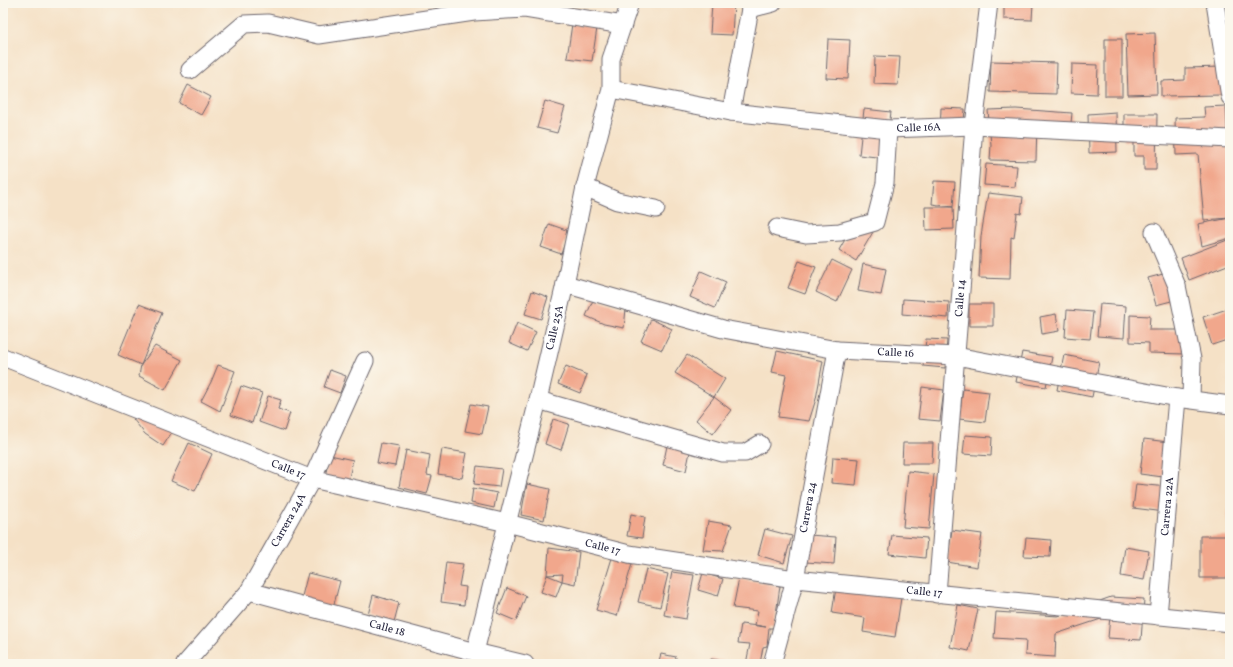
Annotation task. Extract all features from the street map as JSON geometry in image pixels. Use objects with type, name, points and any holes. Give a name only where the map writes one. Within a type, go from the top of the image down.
[{"type":"street","name":"Calle 25A","points":[[475,652],[538,400],[565,284],[585,188],[610,89],[611,59],[624,25],[630,3]]},
{"type":"street","points":[[731,112],[750,6],[773,3]]},
{"type":"street","name":"Calle 14","points":[[937,594],[974,126],[989,3]]},
{"type":"street","points":[[1215,3],[1230,96]]},
{"type":"street","points":[[190,70],[244,24],[268,23],[320,35],[474,12],[525,9],[624,25]]},
{"type":"street","name":"Calle 16A","points":[[610,89],[731,112],[888,129],[974,126],[1230,139]]},
{"type":"street","points":[[777,228],[806,234],[840,232],[875,222],[885,183],[888,129]]},
{"type":"street","points":[[585,188],[617,201],[656,209]]},
{"type":"street","name":"Carrera 22A","points":[[1154,232],[1177,286],[1192,359],[1184,399],[1158,616]]},
{"type":"street","name":"Calle 16","points":[[565,284],[723,328],[837,350],[956,356],[1184,399],[1230,405]]},
{"type":"street","name":"Carrera 24","points":[[772,664],[796,579],[837,350]]},
{"type":"street","name":"Calle 17","points":[[3,357],[312,479],[507,523],[629,554],[796,579],[1230,623]]},
{"type":"street","name":"Carrera 24A","points":[[185,664],[249,591],[312,479],[365,361]]},
{"type":"street","points":[[538,400],[723,453],[745,453],[760,444]]},
{"type":"street","name":"Calle 18","points":[[249,591],[525,664]]},
{"type":"building","points":[[712,3],[734,3],[732,35],[710,34]]},
{"type":"building","points":[[1004,3],[1033,3],[1032,20],[1004,19]]},
{"type":"building","points":[[572,24],[597,28],[592,61],[567,58]]},
{"type":"building","points":[[1155,33],[1157,94],[1128,95],[1126,34]]},
{"type":"building","points":[[828,39],[850,40],[848,79],[826,78]]},
{"type":"building","points":[[1105,39],[1122,39],[1122,96],[1105,96]]},
{"type":"building","points":[[875,56],[900,57],[898,85],[874,84]]},
{"type":"building","points":[[991,61],[1057,63],[1056,94],[990,92]]},
{"type":"building","points":[[1072,64],[1098,65],[1097,94],[1071,93]]},
{"type":"building","points":[[1222,67],[1223,95],[1161,96],[1161,81],[1185,80],[1185,68]]},
{"type":"building","points":[[188,85],[211,97],[201,115],[179,103]]},
{"type":"building","points":[[545,101],[565,107],[557,133],[537,128]]},
{"type":"building","points":[[1226,106],[1228,151],[1230,151],[1230,218],[1204,220],[1198,154],[1176,155],[1175,118],[1205,117],[1204,107]]},
{"type":"building","points":[[941,108],[965,109],[963,134],[940,133]]},
{"type":"building","points":[[864,109],[891,112],[885,158],[859,155]]},
{"type":"building","points":[[1016,109],[1072,113],[1070,133],[1037,121],[1036,161],[990,160],[991,145],[988,110]]},
{"type":"building","points":[[1116,112],[1117,152],[1089,153],[1088,114]]},
{"type":"building","points":[[1124,114],[1157,114],[1156,170],[1144,170],[1144,156],[1134,156],[1134,141],[1124,141]]},
{"type":"building","points":[[986,164],[1017,166],[1015,187],[984,185]]},
{"type":"building","points":[[934,181],[955,182],[953,207],[932,204]]},
{"type":"building","points":[[988,193],[1023,197],[1021,214],[1017,213],[1014,238],[1011,237],[1010,279],[979,278],[981,236]]},
{"type":"building","points":[[925,207],[953,207],[954,229],[926,230]]},
{"type":"building","points":[[1230,218],[1230,238],[1202,246],[1198,224]]},
{"type":"building","points":[[855,222],[873,232],[856,261],[839,250]]},
{"type":"building","points":[[549,224],[569,231],[561,254],[541,247]]},
{"type":"building","points":[[1230,239],[1230,264],[1189,280],[1181,258]]},
{"type":"building","points":[[832,260],[852,270],[837,302],[816,292]]},
{"type":"building","points":[[799,261],[816,267],[805,294],[788,288]]},
{"type":"building","points":[[863,264],[886,269],[881,295],[858,291]]},
{"type":"building","points":[[701,271],[726,282],[715,308],[690,297]]},
{"type":"building","points":[[1167,273],[1175,300],[1156,305],[1148,278]]},
{"type":"building","points":[[532,291],[548,297],[541,319],[525,314]]},
{"type":"building","points":[[594,298],[626,309],[624,328],[604,324],[586,316]]},
{"type":"building","points":[[903,299],[949,302],[948,318],[902,314]]},
{"type":"building","points":[[139,304],[162,313],[141,365],[118,355]]},
{"type":"building","points":[[969,304],[993,304],[993,326],[969,326]]},
{"type":"building","points":[[1100,304],[1126,306],[1124,338],[1097,336]]},
{"type":"building","points":[[1230,308],[1230,339],[1212,345],[1203,317]]},
{"type":"building","points":[[1067,310],[1093,312],[1090,339],[1065,337]]},
{"type":"building","points":[[1056,314],[1059,331],[1042,334],[1040,317]]},
{"type":"building","points":[[1130,315],[1150,316],[1149,330],[1185,330],[1185,354],[1149,353],[1149,343],[1130,342]]},
{"type":"building","points":[[651,319],[672,329],[662,350],[641,341]]},
{"type":"building","points":[[517,323],[536,332],[527,351],[509,343]]},
{"type":"building","points":[[926,339],[947,340],[945,368],[923,366]]},
{"type":"building","points":[[155,346],[182,360],[165,390],[139,376],[141,365]]},
{"type":"building","points":[[777,351],[823,361],[816,399],[809,421],[778,417],[786,375],[772,372]]},
{"type":"building","points":[[1022,352],[1052,357],[1046,387],[1016,382]]},
{"type":"building","points":[[687,355],[725,379],[714,397],[675,373]]},
{"type":"building","points":[[1064,355],[1099,362],[1092,397],[1057,390]]},
{"type":"building","points":[[218,365],[235,371],[220,411],[201,401]]},
{"type":"building","points":[[566,366],[587,375],[580,393],[558,384]]},
{"type":"building","points":[[330,370],[346,376],[340,393],[324,387]]},
{"type":"building","points":[[241,386],[262,393],[252,423],[231,415]]},
{"type":"building","points":[[922,387],[944,390],[940,421],[918,419]]},
{"type":"building","points":[[963,389],[989,392],[985,422],[959,419]]},
{"type":"building","points":[[268,396],[281,400],[278,409],[290,413],[284,431],[259,422]]},
{"type":"building","points":[[714,397],[731,410],[713,434],[696,420]]},
{"type":"building","points":[[471,404],[488,407],[482,434],[465,431]]},
{"type":"building","points":[[181,418],[163,446],[145,434],[133,419]]},
{"type":"building","points":[[553,419],[569,424],[561,450],[545,444]]},
{"type":"building","points":[[965,435],[992,437],[991,456],[963,454]]},
{"type":"building","points":[[1144,439],[1168,442],[1163,477],[1140,474]]},
{"type":"building","points":[[668,441],[691,447],[686,471],[663,465]]},
{"type":"building","points":[[189,443],[212,454],[195,491],[171,481]]},
{"type":"building","points":[[381,443],[399,446],[395,466],[377,463]]},
{"type":"building","points":[[903,443],[933,443],[932,463],[902,463]]},
{"type":"building","points":[[442,449],[467,453],[462,478],[438,474]]},
{"type":"building","points":[[406,450],[430,455],[427,475],[432,476],[427,494],[399,487]]},
{"type":"building","points":[[330,455],[353,460],[348,482],[325,476]]},
{"type":"building","points":[[833,457],[859,459],[856,485],[831,483]]},
{"type":"building","points":[[477,466],[502,469],[499,487],[474,484]]},
{"type":"building","points":[[908,471],[934,474],[929,529],[903,527]]},
{"type":"building","points":[[527,484],[550,489],[544,520],[521,515]]},
{"type":"building","points":[[1136,484],[1168,487],[1165,512],[1133,508]]},
{"type":"building","points":[[473,488],[497,493],[494,508],[471,503]]},
{"type":"building","points":[[1230,505],[1230,522],[1227,521]]},
{"type":"building","points":[[631,514],[645,517],[642,538],[627,536]]},
{"type":"building","points":[[708,521],[732,525],[723,551],[703,550]]},
{"type":"building","points":[[765,529],[792,536],[784,563],[758,555]]},
{"type":"building","points":[[952,530],[982,534],[977,567],[947,562]]},
{"type":"building","points":[[809,535],[836,537],[834,564],[806,562]]},
{"type":"building","points":[[892,535],[927,538],[925,558],[889,554]]},
{"type":"building","points":[[1200,536],[1228,536],[1228,578],[1200,578]]},
{"type":"building","points":[[1026,538],[1051,540],[1050,557],[1024,556]]},
{"type":"building","points":[[1125,547],[1149,551],[1144,580],[1121,576]]},
{"type":"building","points":[[549,548],[579,552],[575,584],[562,581],[563,574],[547,575]]},
{"type":"building","points":[[612,558],[632,564],[617,616],[596,610]]},
{"type":"building","points":[[446,562],[463,564],[459,586],[466,587],[464,605],[441,602]]},
{"type":"building","points":[[646,569],[668,574],[660,607],[638,602]]},
{"type":"building","points":[[672,572],[694,575],[686,619],[664,615]]},
{"type":"building","points":[[308,573],[340,581],[333,608],[301,600]]},
{"type":"building","points":[[703,573],[723,579],[718,596],[698,590]]},
{"type":"building","points":[[547,575],[562,581],[556,597],[541,592]]},
{"type":"building","points":[[739,578],[780,586],[774,628],[769,628],[767,646],[763,647],[760,664],[746,664],[750,644],[738,643],[741,624],[766,627],[755,625],[758,611],[733,608]]},
{"type":"building","points":[[507,588],[526,596],[516,621],[497,613]]},
{"type":"building","points":[[836,588],[901,598],[895,637],[863,632],[865,618],[832,613]]},
{"type":"building","points":[[373,595],[399,603],[394,622],[368,615]]},
{"type":"building","points":[[1111,597],[1144,599],[1141,640],[1108,638],[1110,616],[1056,634],[1055,657],[1025,655],[1026,640],[994,638],[996,612],[1058,616]]},
{"type":"building","points":[[958,605],[978,609],[969,651],[950,647]]},
{"type":"building","points":[[661,654],[676,657],[675,664],[658,664]]},
{"type":"building","points":[[711,659],[736,663],[736,664],[710,664]]}]
